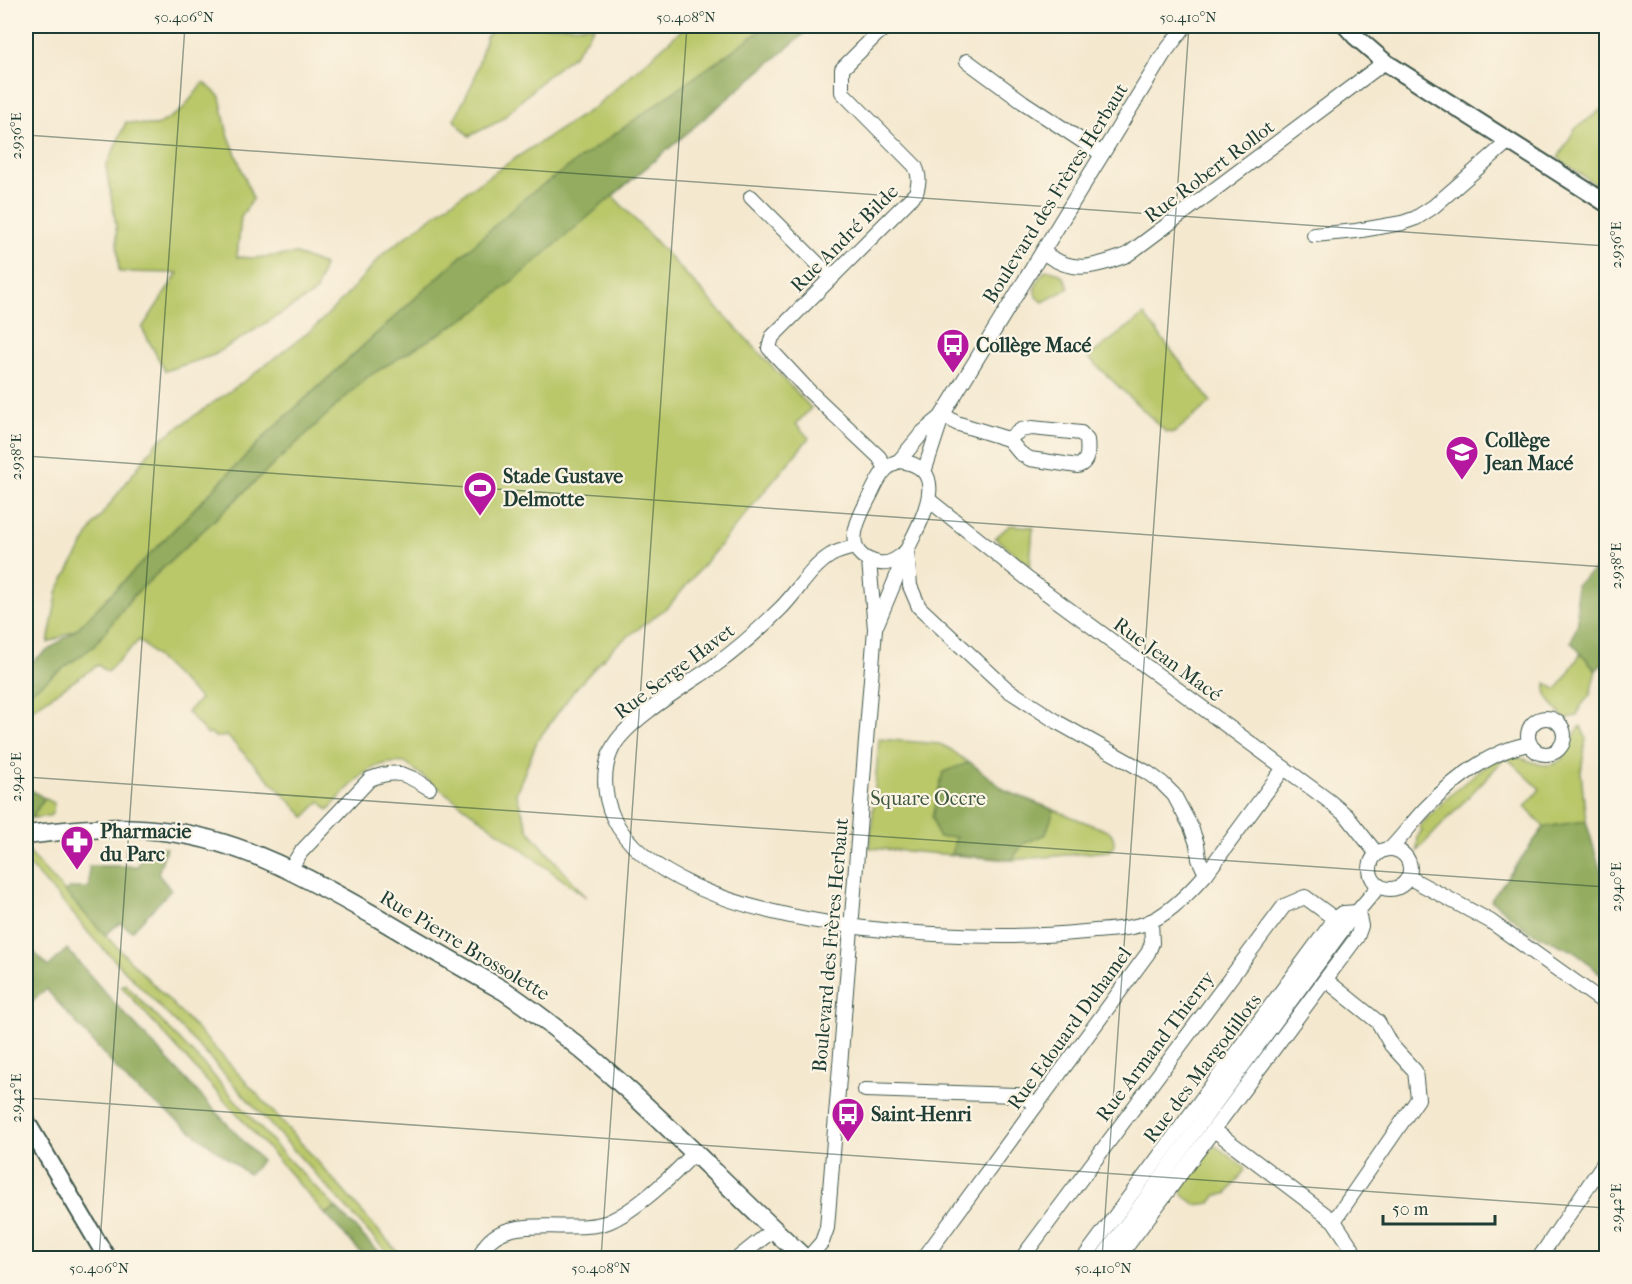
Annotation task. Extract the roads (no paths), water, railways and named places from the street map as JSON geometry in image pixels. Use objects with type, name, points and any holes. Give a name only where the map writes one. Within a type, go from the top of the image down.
[{"type":"main road","name":"Rue Pierre Brossolette","points":[[26,835],[84,828],[128,828],[171,832],[201,837],[237,848],[290,870],[487,980],[527,1006],[584,1051],[806,1258]]},
{"type":"street","name":"Rue André Bilde","points":[[888,26],[877,33],[842,69],[842,92],[915,166],[919,174],[916,193],[772,337],[769,348],[808,390],[879,458],[892,465]]},
{"type":"street","name":"Boulevard des Frères Herbaut","points":[[924,472],[943,414],[1163,55],[1185,26]]},
{"type":"street","points":[[1347,26],[1385,62],[1606,204]]},
{"type":"street","points":[[967,62],[1102,154]]},
{"type":"street","name":"Rue Robert Rollot","points":[[1043,252],[1053,260],[1074,267],[1089,267],[1127,255],[1385,62]]},
{"type":"street","points":[[1314,235],[1368,229],[1416,218],[1433,207],[1509,141]]},
{"type":"street","points":[[751,197],[832,278]]},
{"type":"street","points":[[943,414],[956,423],[1008,439],[1020,453],[1030,459],[1078,466],[1087,458],[1087,440],[1081,434],[1032,428],[1021,430],[1008,439]]},
{"type":"street","name":"Boulevard des Frères Herbaut","points":[[855,547],[855,529],[859,516],[892,465],[943,414]]},
{"type":"street","points":[[892,465],[910,463],[924,472],[929,485],[929,500]]},
{"type":"street","name":"Boulevard des Frères Herbaut","points":[[875,628],[897,576],[904,552],[929,500]]},
{"type":"street","name":"Rue Jean Macé","points":[[929,500],[1029,580],[1347,816],[1383,851]]},
{"type":"street","points":[[855,547],[859,554],[869,561],[883,564],[892,562],[904,552],[910,586],[920,607],[979,664],[1026,703],[1148,772],[1168,789],[1191,826],[1199,859],[1206,874]]},
{"type":"street","name":"Rue Serge Havet","points":[[855,547],[833,553],[820,563],[784,606],[758,630],[726,657],[627,729],[613,747],[606,768],[605,781],[609,808],[621,831],[648,857],[682,879],[720,896],[794,917],[851,926],[951,936],[991,937],[1030,937],[1095,931],[1134,926],[1151,921]]},
{"type":"street","name":"Boulevard des Frères Herbaut","points":[[806,1258],[822,1242],[826,1228],[875,628],[869,561]]},
{"type":"street","points":[[1410,826],[1406,852],[1410,871],[1408,877],[1396,888],[1387,889],[1379,886],[1374,882],[1370,864],[1410,826],[1428,805],[1484,761],[1513,748],[1530,744]]},
{"type":"street","points":[[1151,921],[1192,889],[1206,874],[1284,768]]},
{"type":"street","points":[[290,870],[301,852],[370,779],[385,773],[404,773],[429,788]]},
{"type":"street","points":[[1383,851],[1399,852],[1407,858]]},
{"type":"street","points":[[1408,877],[1491,921],[1606,1004]]},
{"type":"street","name":"Rue des Margodillots","points":[[1101,1258],[1379,886]]},
{"type":"street","name":"Rue Armand Thierry","points":[[1022,1258],[1284,906],[1305,897],[1335,919]]},
{"type":"street","points":[[1118,1258],[1357,937],[1361,926],[1358,912],[1343,913],[1335,919]]},
{"type":"street","name":"Rue des Margodillots","points":[[1084,1258],[1335,919]]},
{"type":"street","name":"Rue Edouard Duhamel","points":[[924,1258],[1148,953],[1152,943],[1151,921]]},
{"type":"street","points":[[1326,980],[1378,1022],[1391,1045],[1415,1071],[1418,1099],[1334,1221]]},
{"type":"street","points":[[865,1090],[1016,1095],[1023,1096],[1035,1105]]},
{"type":"street","points":[[26,1121],[107,1258]]},
{"type":"street","points":[[1214,1130],[1334,1221],[1352,1248],[1352,1258]]},
{"type":"street","points":[[480,1258],[491,1238],[511,1229],[595,1226],[610,1221],[648,1196],[694,1153]]},
{"type":"street","points":[[1539,1258],[1606,1160]]},
{"type":"street","points":[[738,1258],[774,1230]]},
{"type":"place","name":"Collège Macé","points":[[953,374]]},
{"type":"place","name":"Collège Jean Macé","points":[[1462,481]]},
{"type":"place","name":"Stade Gustave Delmotte","points":[[480,517]]},
{"type":"place","name":"Pharmacie du Parc","points":[[77,871]]},
{"type":"place","name":"Saint-Henri","points":[[848,1143]]},
{"type":"park label","name":"Square Occre","points":[[928,798]]}]
